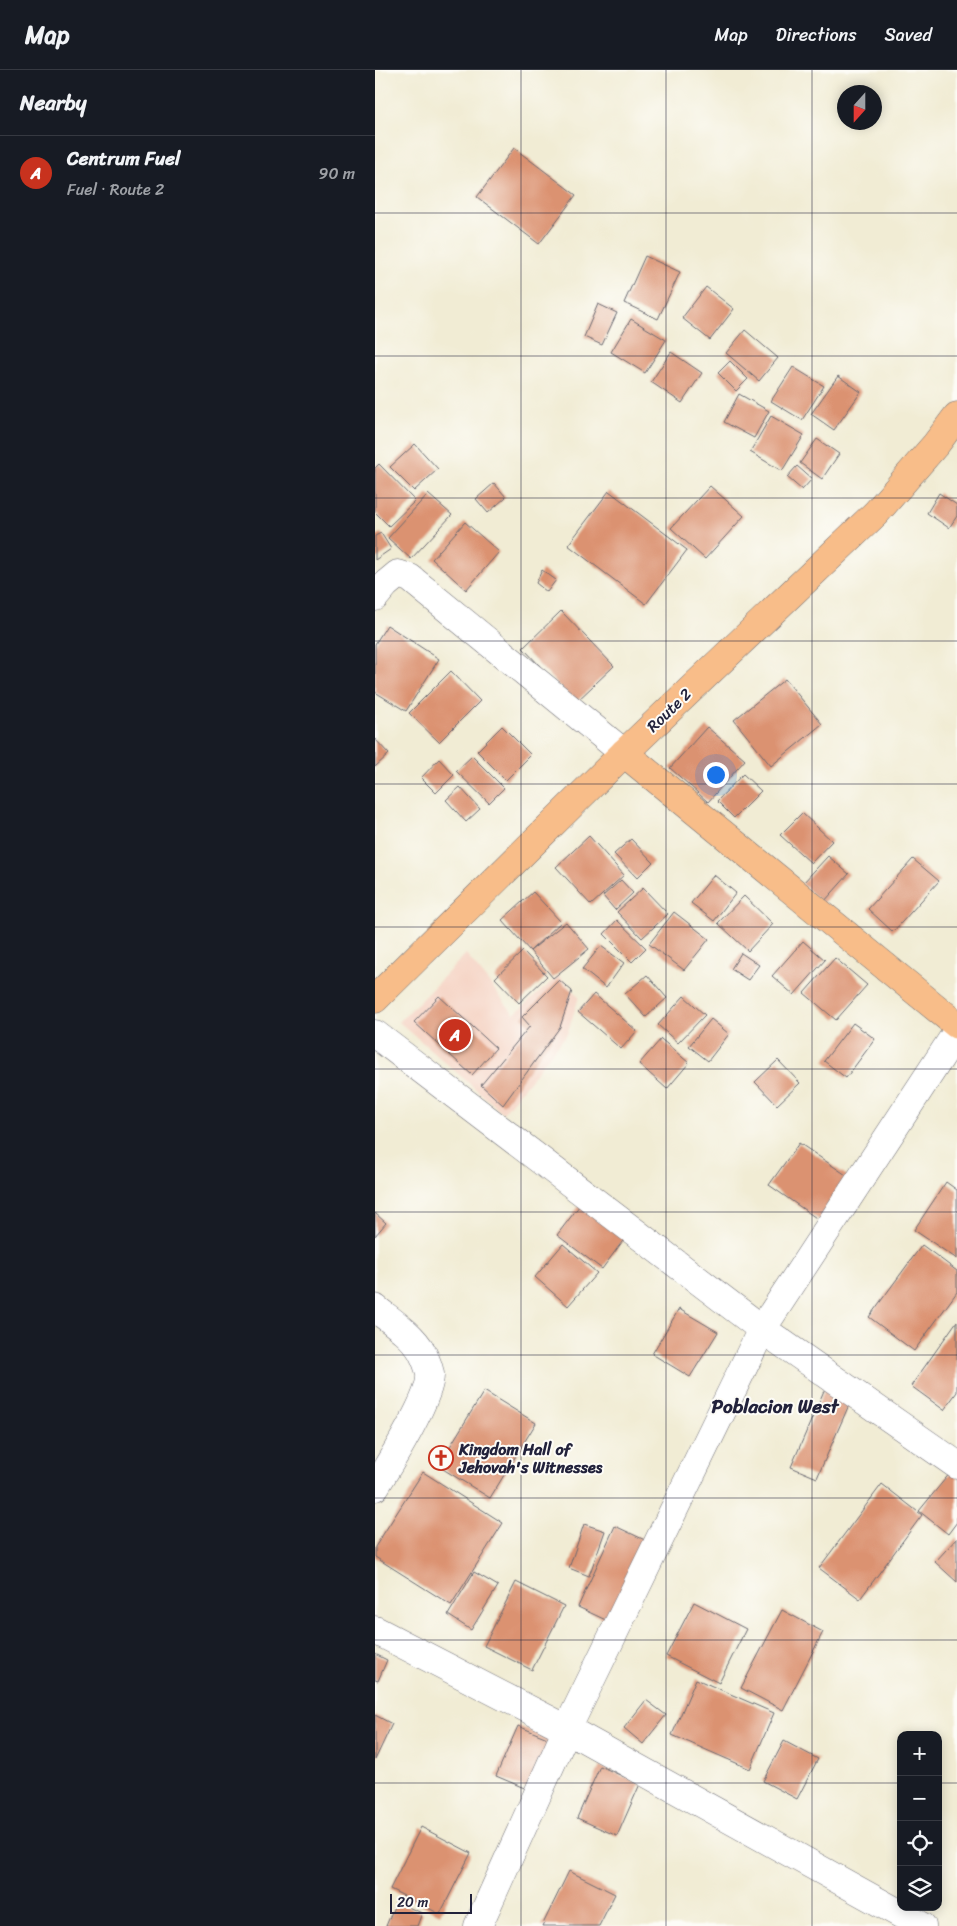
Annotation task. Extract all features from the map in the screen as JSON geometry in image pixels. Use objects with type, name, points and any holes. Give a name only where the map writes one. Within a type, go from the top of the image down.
[{"type":"main road","name":"Route 2","points":[[375,999],[624,753],[876,514],[936,444],[957,416]]},
{"type":"main road","points":[[624,753],[957,1025]]},
{"type":"street","points":[[375,597],[398,574],[410,578],[624,753]]},
{"type":"street","points":[[478,1926],[567,1729],[762,1329],[957,1032]]},
{"type":"street","points":[[375,1034],[762,1329],[957,1465]]},
{"type":"street","points":[[375,1308],[410,1336],[422,1353],[430,1375],[425,1397],[409,1429],[375,1487]]},
{"type":"street","points":[[375,1630],[567,1729],[922,1926]]},
{"type":"shaded area","points":[[466,954],[514,1014],[559,976],[579,997],[567,1034],[503,1113],[399,1022]]},
{"type":"building","points":[[514,148],[576,195],[539,244],[477,197]]},
{"type":"building","points":[[645,256],[680,272],[658,319],[624,303]]},
{"type":"building","points":[[706,287],[734,309],[710,340],[682,318]]},
{"type":"building","points":[[598,304],[617,313],[602,345],[584,337]]},
{"type":"building","points":[[631,319],[666,340],[645,373],[611,352]]},
{"type":"building","points":[[745,330],[778,358],[759,381],[726,353]]},
{"type":"building","points":[[671,352],[702,373],[682,403],[651,382]]},
{"type":"building","points":[[730,361],[748,379],[736,391],[718,373]]},
{"type":"building","points":[[793,367],[824,386],[802,420],[771,401]]},
{"type":"building","points":[[838,376],[861,392],[834,430],[811,414]]},
{"type":"building","points":[[739,394],[769,411],[754,438],[724,422]]},
{"type":"building","points":[[771,416],[804,435],[782,471],[750,452]]},
{"type":"building","points":[[817,439],[839,454],[822,479],[800,463]]},
{"type":"building","points":[[415,444],[438,469],[414,491],[390,467]]},
{"type":"building","points":[[379,464],[415,501],[389,526],[375,512],[375,468]]},
{"type":"building","points":[[797,466],[812,479],[802,490],[787,477]]},
{"type":"building","points":[[494,483],[506,497],[488,513],[476,499]]},
{"type":"building","points":[[710,486],[744,516],[705,559],[671,528]]},
{"type":"building","points":[[609,491],[687,550],[646,604],[568,545]]},
{"type":"building","points":[[939,493],[957,505],[957,516],[949,528],[927,513]]},
{"type":"building","points":[[428,494],[452,515],[411,559],[388,538]]},
{"type":"building","points":[[465,522],[499,552],[466,590],[432,559]]},
{"type":"building","points":[[381,533],[391,549],[375,560],[375,536]]},
{"type":"building","points":[[542,570],[556,580],[547,592],[536,583]]},
{"type":"building","points":[[561,611],[614,666],[575,703],[523,648]]},
{"type":"building","points":[[387,625],[439,659],[406,711],[375,692],[375,644]]},
{"type":"building","points":[[451,671],[480,701],[439,742],[409,713]]},
{"type":"building","points":[[785,679],[822,724],[771,766],[734,720]]},
{"type":"building","points":[[502,726],[531,755],[506,780],[477,751]]},
{"type":"building","points":[[707,727],[745,760],[708,802],[670,768]]},
{"type":"building","points":[[375,739],[389,754],[375,767]]},
{"type":"building","points":[[472,756],[504,788],[489,803],[456,771]]},
{"type":"building","points":[[439,759],[454,775],[436,793],[421,778]]},
{"type":"building","points":[[743,774],[761,791],[734,818],[717,801]]},
{"type":"building","points":[[460,787],[480,809],[466,822],[446,800]]},
{"type":"building","points":[[802,813],[832,841],[811,863],[780,835]]},
{"type":"building","points":[[589,836],[624,875],[591,905],[556,867]]},
{"type":"building","points":[[631,839],[653,862],[637,878],[614,854]]},
{"type":"building","points":[[828,856],[849,874],[823,903],[802,884]]},
{"type":"building","points":[[913,859],[939,881],[893,932],[868,909]]},
{"type":"building","points":[[714,875],[736,893],[714,921],[691,903]]},
{"type":"building","points":[[621,880],[633,893],[615,910],[603,896]]},
{"type":"building","points":[[643,888],[668,914],[642,938],[617,912]]},
{"type":"building","points":[[533,892],[561,922],[530,951],[502,920]]},
{"type":"building","points":[[744,896],[773,924],[748,951],[718,923]]},
{"type":"building","points":[[674,912],[709,939],[684,970],[649,944]]},
{"type":"building","points":[[617,920],[646,948],[632,962],[604,934]]},
{"type":"building","points":[[566,922],[589,949],[553,978],[530,951]]},
{"type":"building","points":[[803,941],[825,960],[794,995],[772,976]]},
{"type":"building","points":[[601,946],[624,963],[606,988],[582,969]]},
{"type":"building","points":[[523,951],[547,976],[519,1003],[495,978]]},
{"type":"building","points":[[741,953],[759,965],[748,980],[731,969]]},
{"type":"building","points":[[835,958],[867,985],[836,1020],[804,993]]},
{"type":"building","points":[[647,975],[667,998],[646,1017],[625,994]]},
{"type":"building","points":[[559,980],[572,991],[560,1027],[503,1105],[481,1085],[530,1026],[522,1017]]},
{"type":"building","points":[[594,994],[637,1031],[621,1049],[578,1012]]},
{"type":"building","points":[[439,996],[496,1048],[472,1075],[414,1022]]},
{"type":"building","points":[[684,996],[705,1015],[678,1043],[658,1025]]},
{"type":"building","points":[[711,1019],[729,1034],[708,1061],[689,1046]]},
{"type":"building","points":[[853,1023],[875,1039],[846,1078],[824,1061]]},
{"type":"building","points":[[661,1039],[689,1063],[667,1089],[639,1064]]},
{"type":"building","points":[[778,1060],[800,1083],[777,1105],[755,1082]]},
{"type":"building","points":[[799,1143],[849,1177],[819,1220],[769,1185]]},
{"type":"building","points":[[946,1182],[957,1190],[957,1259],[914,1230]]},
{"type":"building","points":[[583,1201],[628,1234],[602,1269],[557,1235]]},
{"type":"building","points":[[375,1213],[386,1223],[375,1236]]},
{"type":"building","points":[[563,1244],[597,1273],[568,1306],[535,1277]]},
{"type":"building","points":[[922,1245],[957,1271],[957,1292],[914,1351],[869,1317]]},
{"type":"building","points":[[679,1309],[718,1332],[690,1377],[652,1354]]},
{"type":"building","points":[[957,1321],[957,1392],[944,1410],[911,1386]]},
{"type":"building","points":[[826,1386],[852,1398],[817,1478],[791,1467]]},
{"type":"building","points":[[484,1391],[536,1423],[490,1498],[438,1466]]},
{"type":"building","points":[[955,1467],[957,1468],[957,1522],[948,1534],[919,1511]]},
{"type":"building","points":[[423,1472],[503,1523],[451,1605],[375,1557],[375,1547]]},
{"type":"building","points":[[882,1484],[922,1515],[860,1599],[819,1568]]},
{"type":"building","points":[[584,1524],[605,1531],[589,1576],[569,1568]]},
{"type":"building","points":[[615,1526],[647,1541],[610,1622],[578,1607]]},
{"type":"building","points":[[957,1538],[957,1582],[935,1562]]},
{"type":"building","points":[[474,1572],[498,1586],[471,1630],[448,1615]]},
{"type":"building","points":[[516,1582],[564,1606],[532,1670],[484,1646]]},
{"type":"building","points":[[694,1602],[746,1629],[719,1683],[666,1656]]},
{"type":"building","points":[[782,1610],[823,1632],[783,1710],[741,1688]]},
{"type":"building","points":[[375,1654],[387,1660],[378,1681],[375,1680]]},
{"type":"building","points":[[696,1679],[774,1713],[750,1769],[672,1735]]},
{"type":"building","points":[[646,1700],[666,1715],[643,1744],[624,1728]]},
{"type":"building","points":[[375,1715],[392,1724],[375,1760]]},
{"type":"building","points":[[518,1726],[550,1739],[529,1790],[496,1776]]},
{"type":"building","points":[[784,1741],[818,1759],[797,1799],[763,1781]]},
{"type":"building","points":[[600,1766],[640,1784],[617,1836],[577,1818]]},
{"type":"building","points":[[421,1827],[471,1853],[440,1914],[390,1889]]},
{"type":"building","points":[[569,1871],[615,1894],[599,1926],[542,1926]]},
{"type":"building","points":[[396,1902],[422,1913],[417,1926],[386,1926]]},
{"type":"place","name":"Centrum Fuel","points":[[455,1035]]},
{"type":"place","name":"Kingdom Hall of Jehovah's Witnesses","points":[[441,1458]]},
{"type":"district","name":"Poblacion West","points":[[775,1406]]}]
